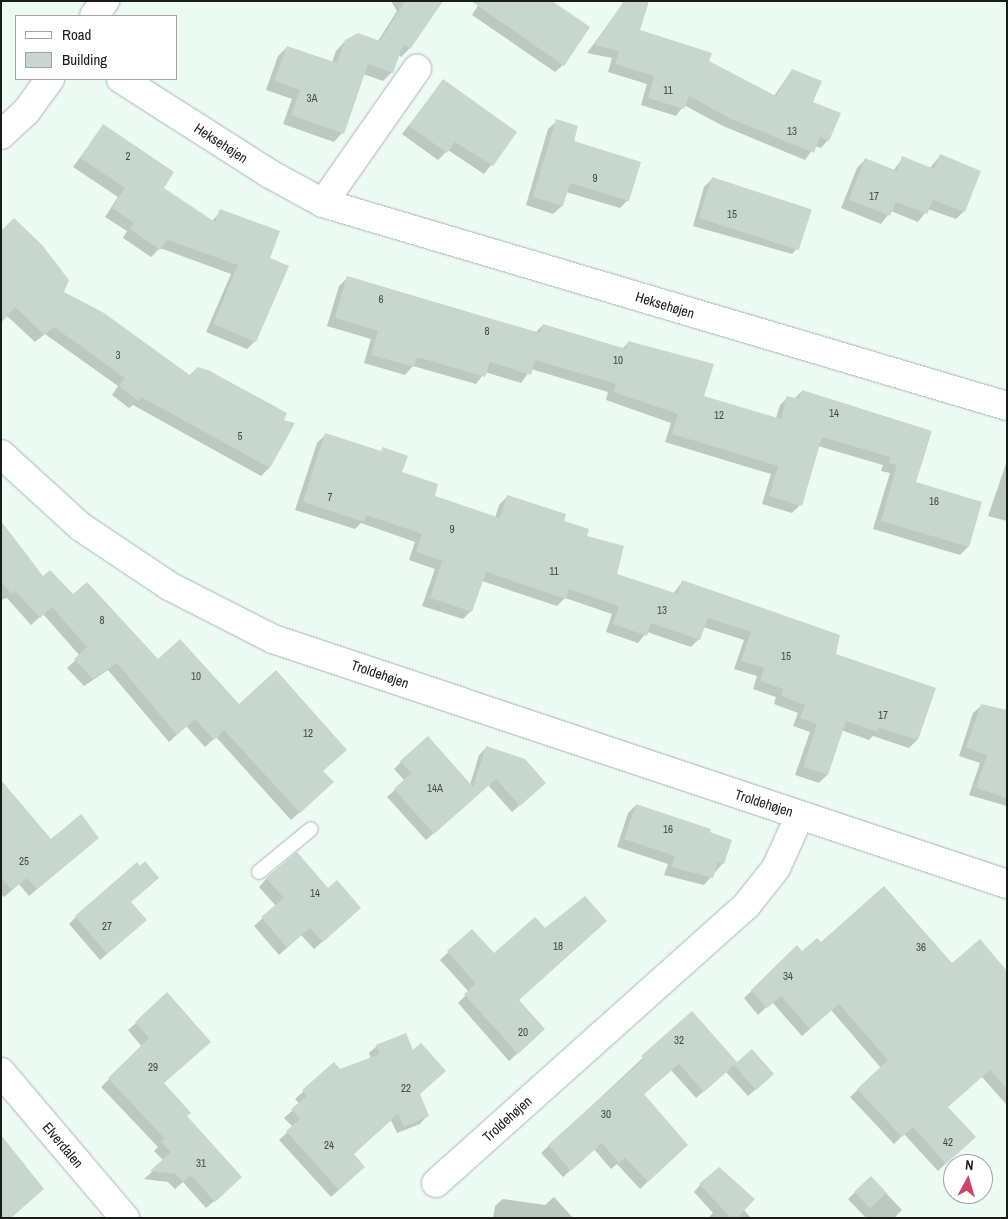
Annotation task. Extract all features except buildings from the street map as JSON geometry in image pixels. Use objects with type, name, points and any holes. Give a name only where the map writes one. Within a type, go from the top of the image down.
[{"type":"street","points":[[95,15],[104,1]]},
{"type":"street","points":[[323,203],[417,69]]},
{"type":"street","points":[[1,135],[26,112],[49,80]]},
{"type":"street","name":"Heksehøjen","points":[[123,80],[270,174],[323,203],[1007,406]]},
{"type":"street","name":"Troldehøjen","points":[[1,454],[81,526],[169,586],[273,638],[1007,884]]},
{"type":"street","name":"Troldehøjen","points":[[436,1183],[746,906],[776,868],[800,815]]},
{"type":"street","name":"Elverdalen","points":[[1,1072],[125,1218]]},
{"type":"lane","points":[[260,872],[311,829]]}]
